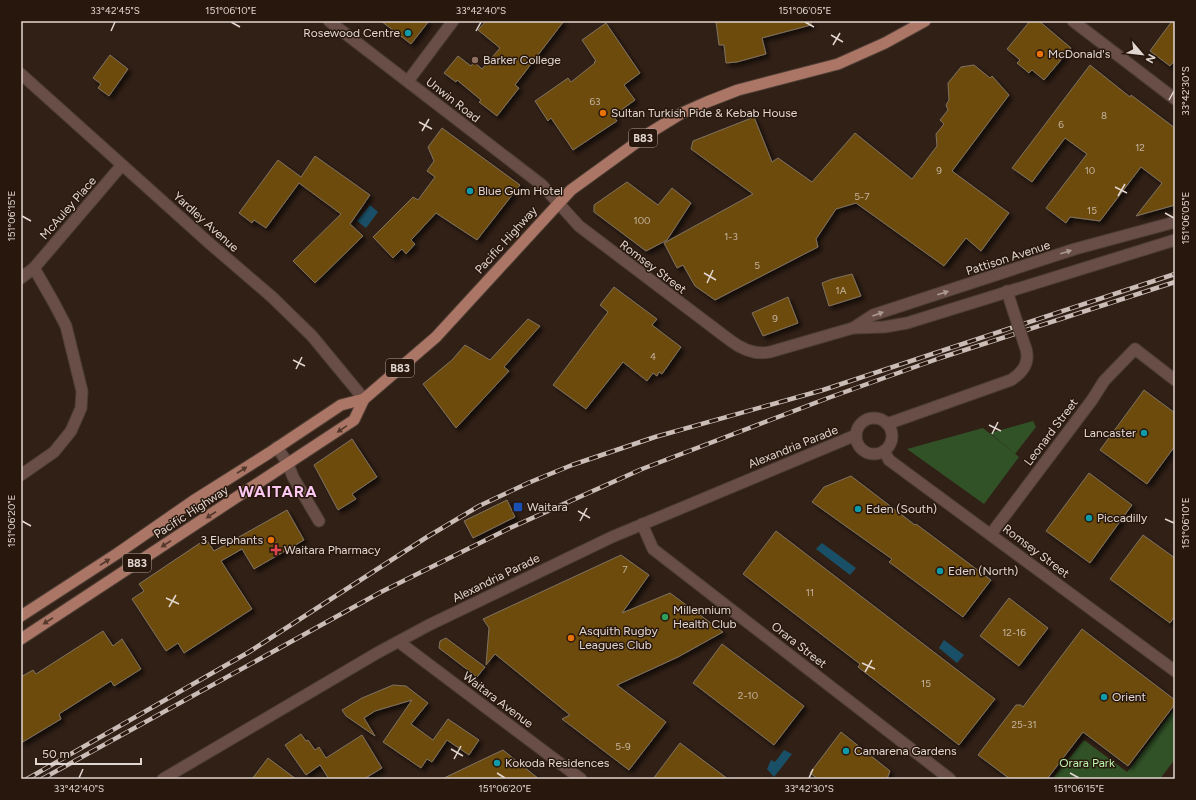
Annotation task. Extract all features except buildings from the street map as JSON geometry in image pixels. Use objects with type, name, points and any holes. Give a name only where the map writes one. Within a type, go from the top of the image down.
[{"type":"main road","name":"Pacific Highway","points":[[21,638],[354,420],[364,399],[436,337],[558,203],[577,185],[651,132],[682,114],[738,90],[838,64],[886,43],[925,21]]},
{"type":"main road","name":"Pacific Highway","points":[[21,616],[341,404],[364,399]]},
{"type":"street","name":"Unwin Road","points":[[329,21],[536,181],[558,203]]},
{"type":"street","points":[[408,81],[453,21]]},
{"type":"street","points":[[1073,21],[1175,99]]},
{"type":"street","name":"Yardley Avenue","points":[[21,74],[208,242],[278,302],[312,336],[364,399]]},
{"type":"street","name":"McAuley Place","points":[[21,278],[34,268],[122,164]]},
{"type":"street","name":"Romsey Street","points":[[558,203],[575,222],[597,240],[738,346]]},
{"type":"street","name":"Pattison Avenue","points":[[852,328],[873,315],[1075,249],[1175,222]]},
{"type":"street","name":"Pattison Avenue","points":[[738,346],[750,351],[764,353],[852,328],[884,327],[907,323],[1175,240]]},
{"type":"street","points":[[21,475],[54,452],[71,431],[82,408],[82,392],[66,326],[34,268]]},
{"type":"street","points":[[887,424],[1011,380],[1018,376],[1025,366],[1027,358],[1026,349],[1007,291]]},
{"type":"street","name":"Leonard Street","points":[[991,534],[1092,400],[1104,381],[1135,349],[1175,380]]},
{"type":"street","points":[[877,419],[887,424],[892,436],[891,442],[884,451],[879,453],[868,453],[859,446],[856,435],[858,429],[866,421],[877,419]]},
{"type":"street","name":"Alexandria Parade","points":[[163,779],[399,642],[447,616],[612,536],[856,435]]},
{"type":"street","points":[[277,447],[319,521]]},
{"type":"street","name":"Romsey Street","points":[[884,451],[889,460],[1175,671]]},
{"type":"street","name":"Orara Street","points":[[642,524],[653,549],[950,779]]},
{"type":"street","name":"Waitara Avenue","points":[[399,642],[581,779]]},
{"type":"green space","points":[[1033,421],[1036,427],[1015,454],[990,433]]},
{"type":"green space","points":[[983,428],[1019,457],[984,504],[907,449]]},
{"type":"green space","name":"Orara Park","points":[[1175,708],[1175,759],[1160,779],[1052,779],[1084,740],[1127,772]]},
{"type":"water","points":[[370,205],[378,212],[366,228],[357,221]]},
{"type":"water","points":[[822,543],[856,568],[850,575],[816,549]]},
{"type":"water","points":[[944,640],[964,655],[957,663],[939,648]]},
{"type":"water","points":[[784,750],[792,754],[774,777],[767,769],[771,760],[775,762]]},
{"type":"railway","points":[[27,779],[249,652],[427,537],[479,506],[528,483],[572,465],[655,437],[823,390],[1175,274]]},
{"type":"railway","points":[[42,779],[381,592],[510,528],[642,469],[828,398],[940,358],[1175,282]]},
{"type":"place","name":"Rosewood Centre","points":[[408,33]]},
{"type":"place","name":"McDonald's","points":[[1040,54]]},
{"type":"place","name":"Barker College","points":[[475,60]]},
{"type":"place","name":"Sultan Turkish Pide & Kebab House","points":[[603,113]]},
{"type":"place","name":"Blue Gum Hotel","points":[[470,191]]},
{"type":"place","name":"Lancaster","points":[[1144,433]]},
{"type":"place","name":"Waitara","points":[[518,507]]},
{"type":"place","name":"Eden (South)","points":[[858,509]]},
{"type":"place","name":"Piccadilly","points":[[1089,518]]},
{"type":"place","name":"3 Elephants","points":[[271,540]]},
{"type":"place","name":"Waitara Pharmacy","points":[[276,550]]},
{"type":"place","name":"Eden (North)","points":[[940,571]]},
{"type":"place","name":"Millennium Health Club","points":[[665,617]]},
{"type":"place","name":"Asquith Rugby Leagues Club","points":[[571,638]]},
{"type":"place","name":"Orient","points":[[1104,697]]},
{"type":"place","name":"Camarena Gardens","points":[[846,751]]},
{"type":"place","name":"Kokoda Residences","points":[[497,763]]},
{"type":"district","name":"WAITARA","points":[[278,491]]}]
